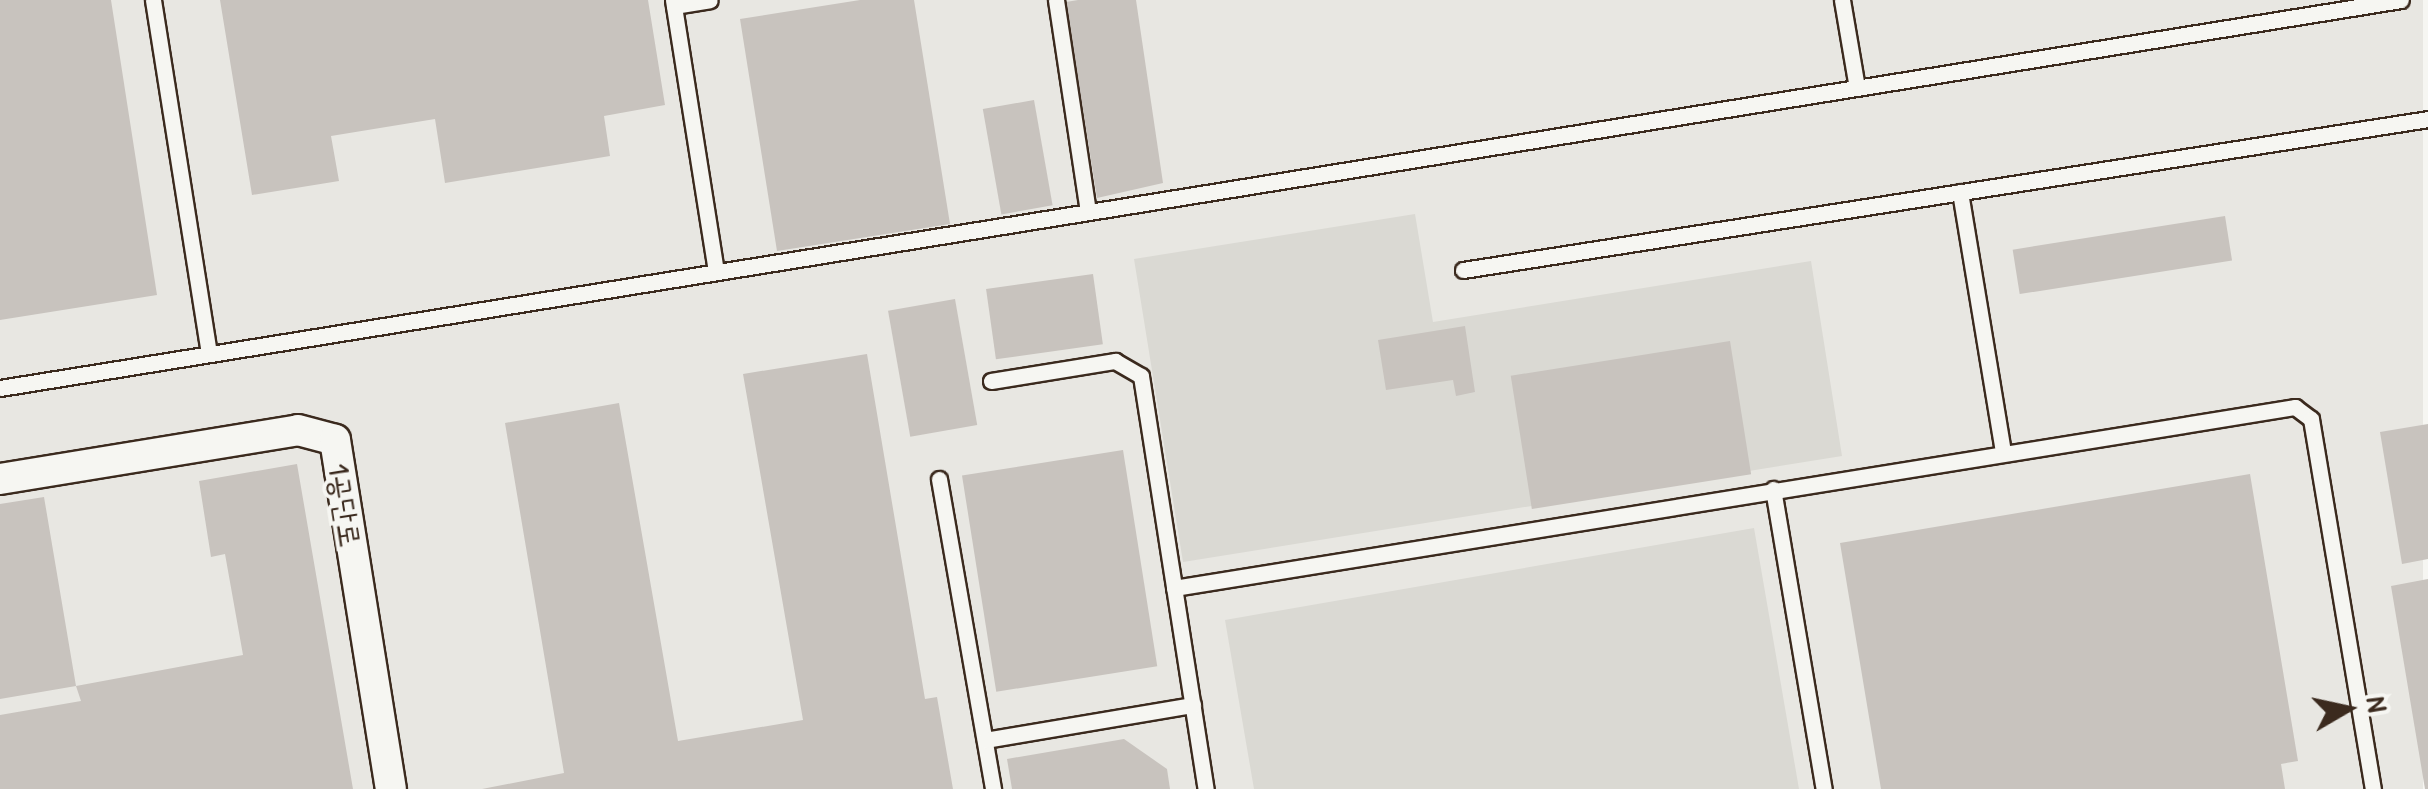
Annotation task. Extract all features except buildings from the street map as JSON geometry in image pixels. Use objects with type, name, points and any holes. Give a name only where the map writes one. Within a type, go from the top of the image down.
[{"type":"street","name":"1공단로","points":[[0,479],[298,430],[334,440],[392,789]]},
{"type":"lane","points":[[153,0],[209,354]]},
{"type":"lane","points":[[710,0],[673,3],[716,272]]},
{"type":"lane","points":[[1056,0],[1088,212]]},
{"type":"lane","points":[[1842,0],[1857,88]]},
{"type":"lane","points":[[0,388],[2400,0]]},
{"type":"lane","points":[[1463,270],[2428,119]]},
{"type":"lane","points":[[1960,192],[2003,451]]},
{"type":"lane","points":[[991,381],[1115,362],[1141,376],[1206,789]]},
{"type":"lane","points":[[1174,588],[2273,406],[2296,406],[2311,419],[2373,789]]},
{"type":"lane","points":[[939,479],[993,789]]},
{"type":"lane","points":[[1773,489],[1824,789]]},
{"type":"lane","points":[[985,740],[1193,705]]},
{"type":"shaded area","points":[[0,0],[2423,0],[2423,789],[0,789]]},
{"type":"shaded area","points":[[1415,214],[1433,322],[1811,261],[1842,456],[1183,562],[1134,259]]},
{"type":"shaded area","points":[[1754,528],[1799,789],[1254,789],[1225,620]]}]
